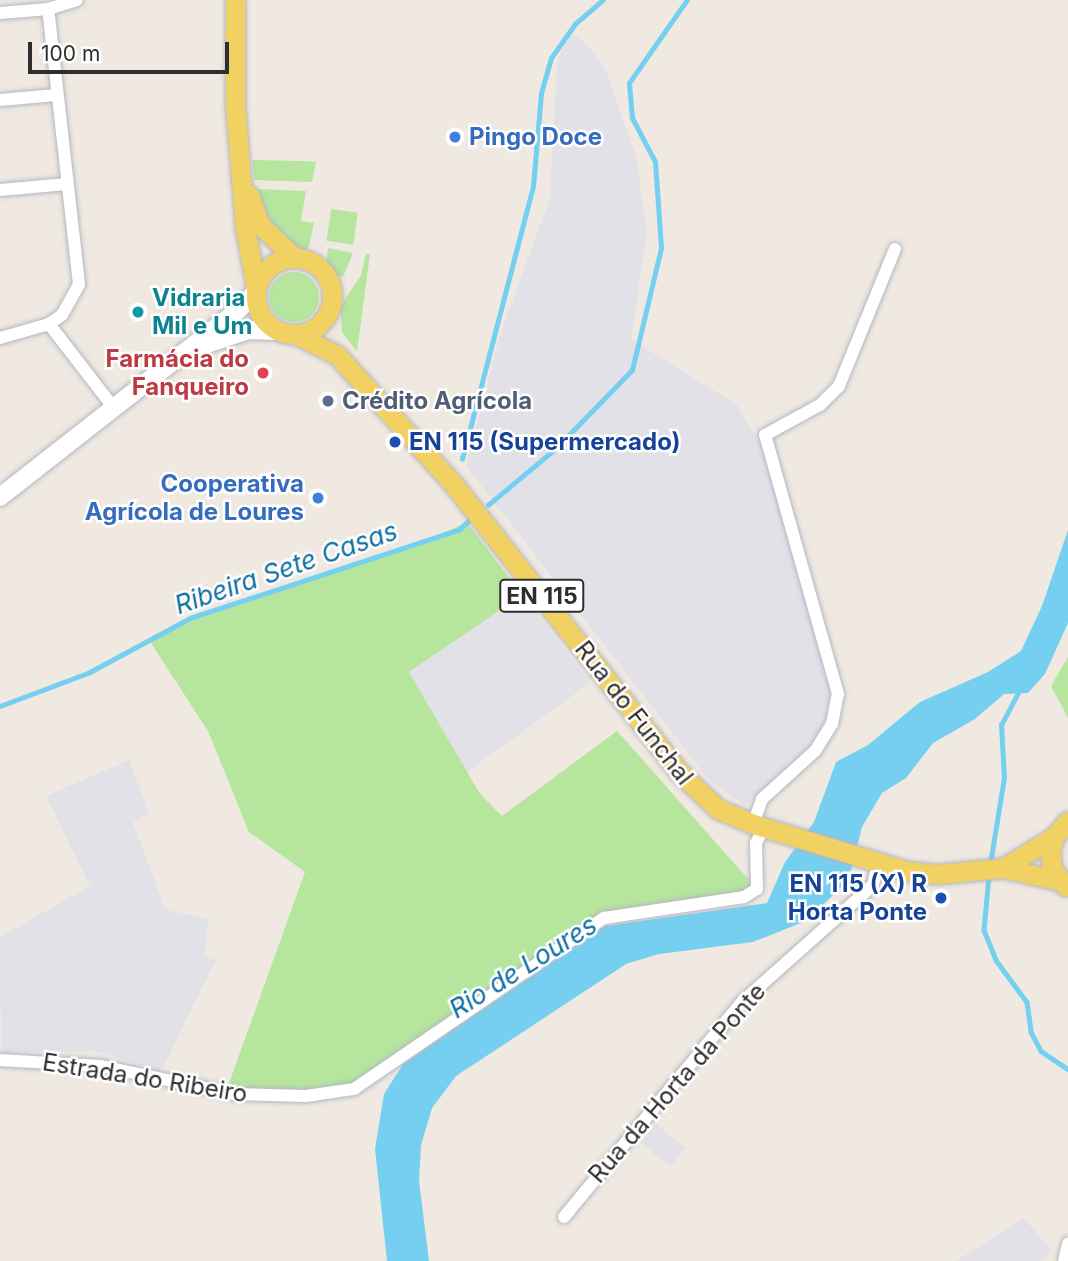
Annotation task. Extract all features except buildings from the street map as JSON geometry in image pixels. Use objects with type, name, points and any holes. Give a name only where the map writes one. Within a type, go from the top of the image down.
[{"type":"main road","points":[[235,0],[235,103],[245,228],[260,315],[277,331]]},
{"type":"main road","points":[[242,167],[260,225],[294,257],[310,261],[327,276],[332,299],[329,312],[337,355]]},
{"type":"main road","points":[[0,496],[191,348],[256,290],[272,264],[294,257]]},
{"type":"main road","points":[[297,335],[310,331],[329,312]]},
{"type":"main road","points":[[191,348],[248,330],[277,331]]},
{"type":"main road","name":"Rua do Funchal","points":[[277,331],[297,335],[337,355],[473,507],[691,787],[719,809],[766,829],[916,873],[962,873],[1003,868],[1064,886]]},
{"type":"main road","name":"Rua do Funchal","points":[[1003,868],[1054,837],[1068,821]]},
{"type":"main road","points":[[1054,837],[1052,868],[1064,886]]},
{"type":"street","points":[[0,13],[48,9],[77,0]]},
{"type":"street","points":[[0,338],[49,324],[62,315],[79,284],[48,9]]},
{"type":"street","points":[[0,100],[56,95]]},
{"type":"street","points":[[0,190],[67,184]]},
{"type":"street","points":[[766,829],[762,799],[815,751],[832,724],[838,694],[765,435],[820,405],[839,386],[895,249]]},
{"type":"street","points":[[49,324],[114,408]]},
{"type":"street","name":"Estrada do Ribeiro","points":[[0,1060],[101,1066],[234,1094],[306,1096],[354,1089],[604,918],[744,897],[757,889],[756,844],[766,829]]},
{"type":"street","name":"Rua da Horta da Ponte","points":[[564,1217],[743,1001],[873,885],[870,861]]},
{"type":"street","points":[[1064,1261],[1068,1243]]},
{"type":"shaded area","points":[[568,32],[583,40],[604,66],[636,156],[647,233],[631,339],[737,405],[765,452],[830,689],[827,714],[817,738],[791,772],[745,805],[708,779],[466,466],[500,335],[550,198],[557,63]]},
{"type":"shaded area","points":[[522,595],[590,683],[464,774],[408,672]]},
{"type":"shaded area","points":[[129,760],[149,813],[133,823],[166,910],[209,919],[204,957],[216,960],[161,1071],[95,1051],[1,1052],[0,937],[90,886],[46,796]]},
{"type":"shaded area","points":[[656,1124],[685,1148],[670,1167],[641,1142]]},
{"type":"shaded area","points":[[1024,1218],[1052,1251],[1041,1261],[956,1261]]},
{"type":"green space","points":[[252,160],[316,162],[312,182],[254,180]]},
{"type":"green space","points":[[256,189],[306,191],[301,221],[314,223],[308,250],[295,248],[272,229]]},
{"type":"green space","points":[[331,209],[358,213],[353,244],[327,241]]},
{"type":"green space","points":[[328,248],[353,253],[343,277],[334,276],[326,265]]},
{"type":"green space","points":[[366,254],[370,254],[357,352],[342,332],[340,307],[361,275]]},
{"type":"green space","points":[[294,272],[312,279],[319,297],[312,315],[294,322],[276,315],[269,297],[276,279]]},
{"type":"green space","points":[[467,522],[522,595],[409,672],[480,794],[502,816],[617,731],[757,889],[604,918],[354,1089],[306,1096],[228,1086],[305,872],[249,832],[208,731],[149,640],[190,618],[428,540]]},
{"type":"green space","points":[[1068,657],[1068,718],[1051,686]]},
{"type":"water","points":[[1068,530],[1068,623],[1045,674],[1028,693],[1004,694],[975,719],[933,743],[906,778],[882,793],[862,827],[849,879],[808,920],[753,942],[659,954],[626,964],[456,1076],[432,1108],[421,1145],[419,1181],[429,1261],[387,1261],[375,1149],[384,1094],[403,1064],[605,926],[767,903],[785,862],[814,822],[836,762],[868,745],[920,702],[988,672],[1021,651],[1042,606]]},
{"type":"waterway","points":[[462,459],[533,187],[541,93],[551,58],[575,24],[603,0]]},
{"type":"waterway","points":[[488,505],[555,449],[632,370],[661,248],[655,162],[632,118],[629,83],[687,0]]},
{"type":"waterway","name":"Ribeira Sete Casas","points":[[0,706],[88,673],[190,618],[460,529],[469,520]]},
{"type":"waterway","points":[[990,864],[1004,778],[1001,725],[1020,690]]},
{"type":"waterway","points":[[989,876],[984,930],[996,960],[1027,1002],[1031,1032],[1041,1051],[1068,1069]]},
{"type":"place","name":"Pingo Doce","points":[[455,137]]},
{"type":"place","name":"Vidraria Mil e Um","points":[[138,312]]},
{"type":"place","name":"Farmácia do Fanqueiro","points":[[263,373]]},
{"type":"place","name":"Crédito Agrícola","points":[[328,401]]},
{"type":"place","name":"EN 115 (Supermercado)","points":[[395,442]]},
{"type":"place","name":"Cooperativa Agrícola de Loures","points":[[318,498]]},
{"type":"place","name":"EN 115 (X) R Horta Ponte","points":[[941,898]]},
{"type":"water label","name":"Rio de Loures","points":[[523,967]]}]
